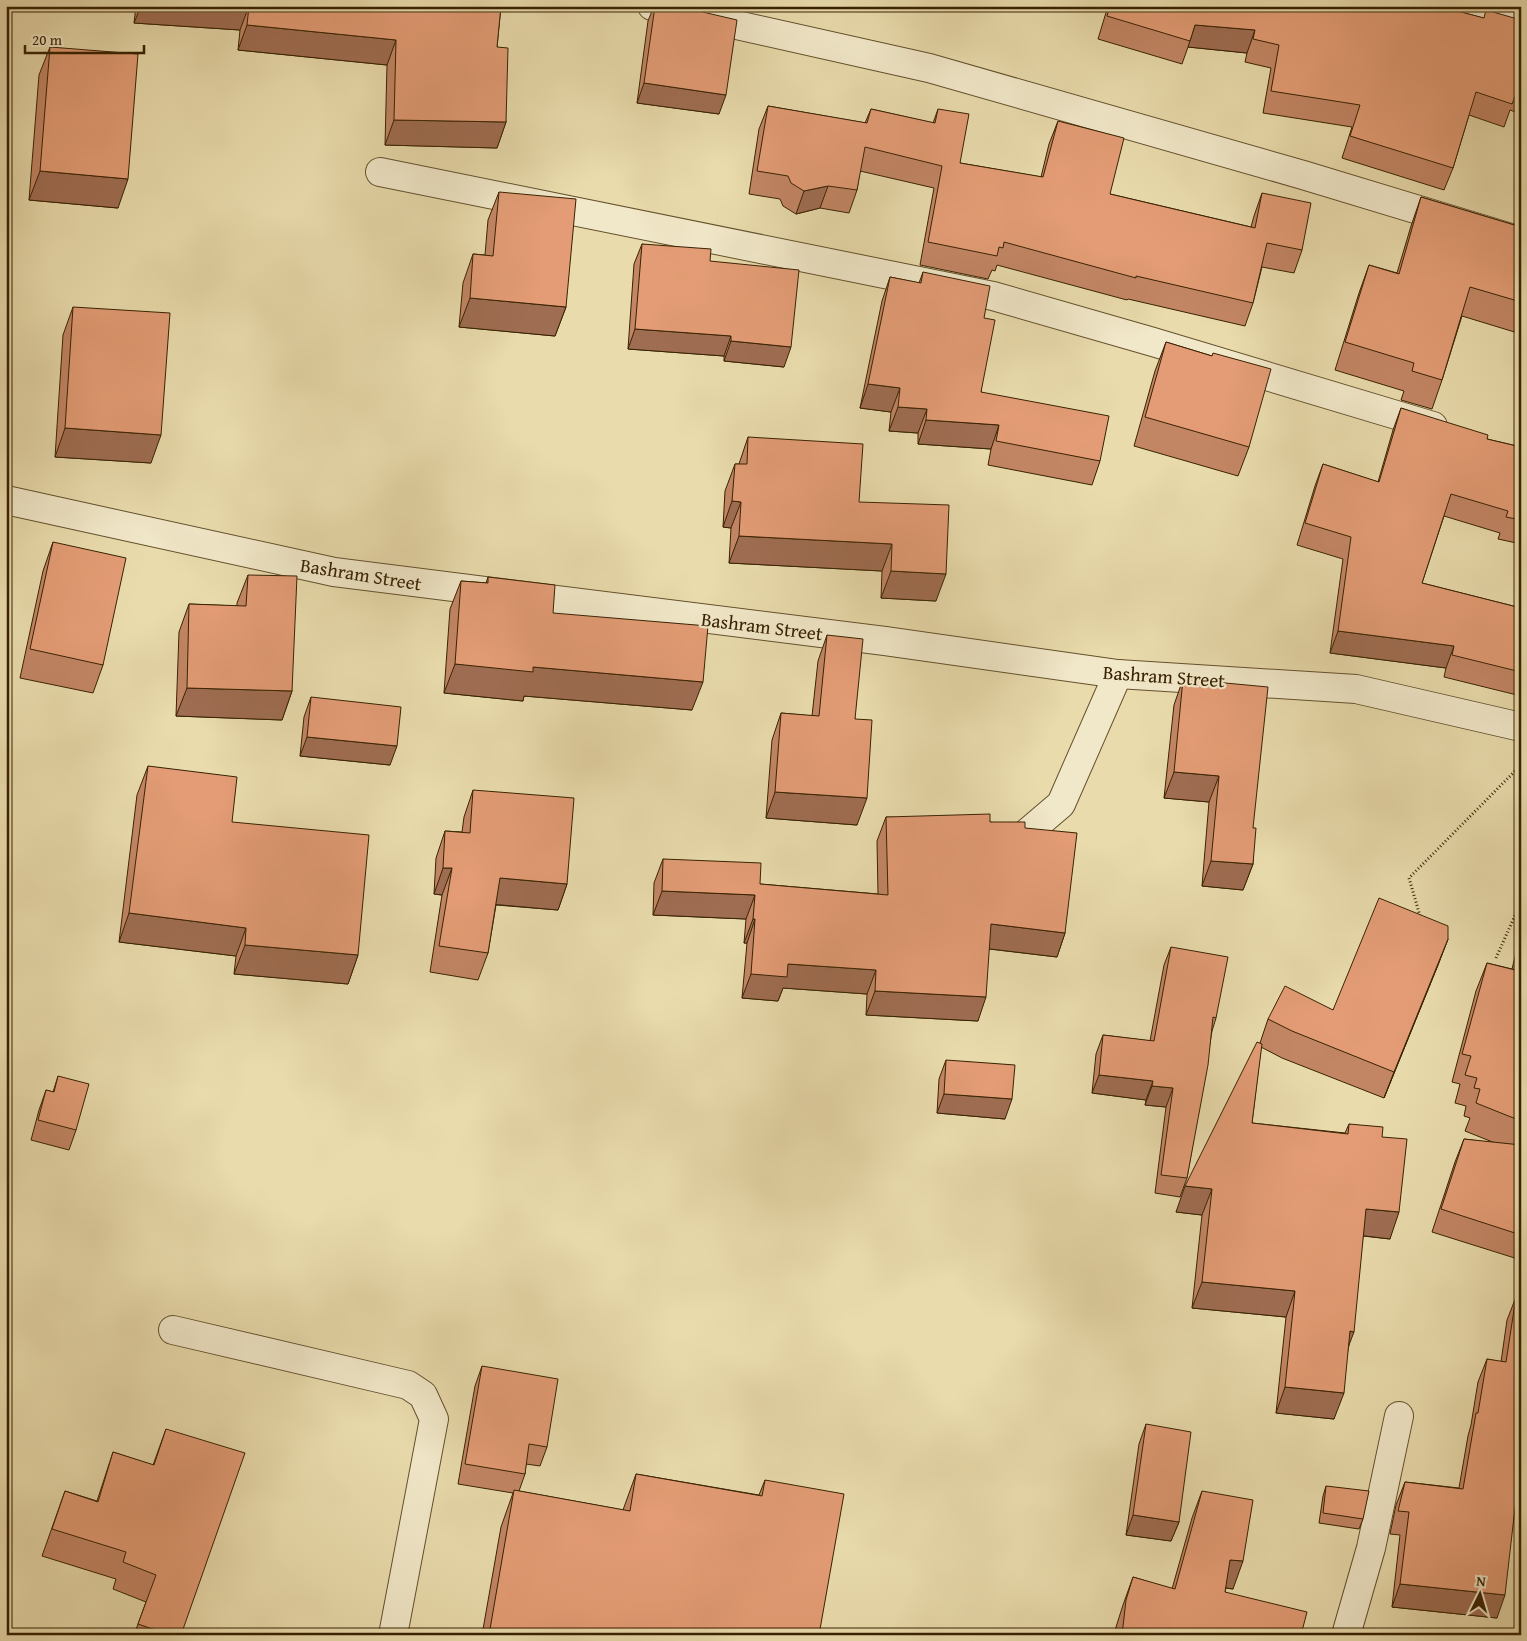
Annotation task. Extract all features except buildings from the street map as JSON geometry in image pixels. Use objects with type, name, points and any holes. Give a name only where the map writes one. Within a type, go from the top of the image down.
[{"type":"street","points":[[652,6],[929,68],[1303,175],[1521,241]]},
{"type":"street","points":[[1472,6],[1521,22]]},
{"type":"street","points":[[380,172],[993,296],[1454,433]]},
{"type":"street","name":"Bashram Street","points":[[6,500],[334,572],[885,641],[1118,674],[1356,689],[1521,728]]},
{"type":"street","points":[[1027,833],[1061,804],[1118,674]]},
{"type":"street","points":[[173,1330],[408,1385],[423,1396],[434,1419],[393,1635]]},
{"type":"street","points":[[1346,1635],[1371,1548],[1399,1416]]},
{"type":"path","points":[[1421,920],[1409,878],[1521,765]]},
{"type":"path","points":[[1496,958],[1521,902]]}]
